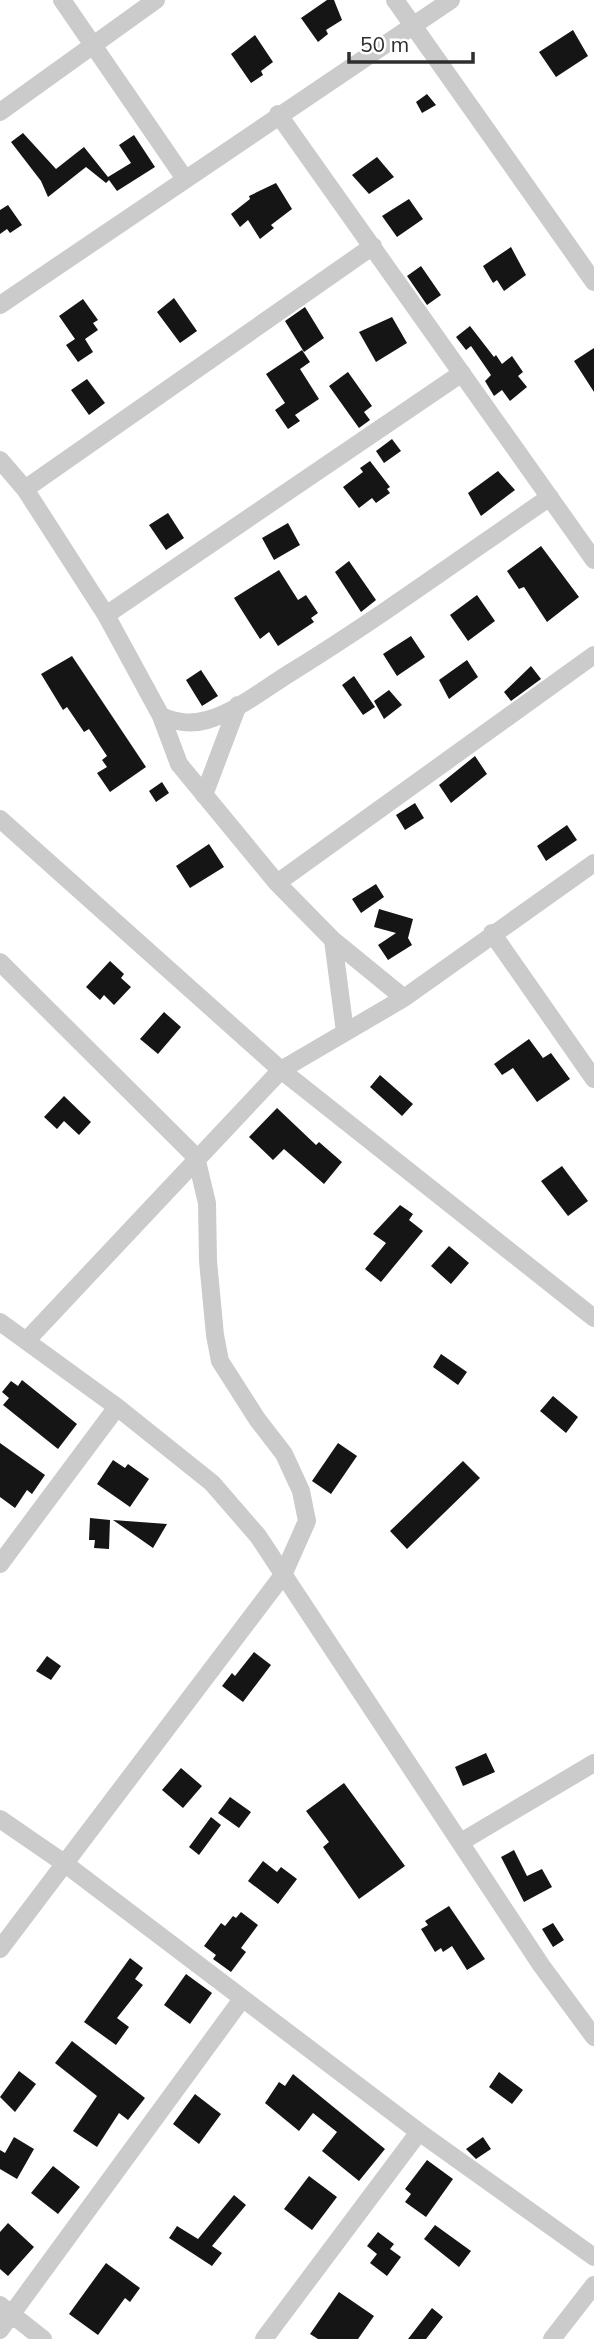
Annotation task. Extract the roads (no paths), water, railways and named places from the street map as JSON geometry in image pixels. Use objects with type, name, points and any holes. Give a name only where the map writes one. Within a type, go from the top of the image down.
[{"type":"street","points":[[62,0],[185,179]]},
{"type":"street","points":[[0,112],[156,0]]},
{"type":"street","points":[[395,0],[594,282]]},
{"type":"street","points":[[0,305],[278,114],[451,0]]},
{"type":"street","points":[[278,114],[594,560]]},
{"type":"street","points":[[25,489],[373,246]]},
{"type":"street","points":[[106,615],[462,373]]},
{"type":"street","points":[[0,460],[25,489],[106,615],[161,716],[179,764],[277,883],[333,940],[404,998]]},
{"type":"street","points":[[161,716],[177,722],[192,723],[209,720],[238,705],[315,658],[550,497]]},
{"type":"street","points":[[277,883],[594,655]]},
{"type":"street","points":[[204,795],[238,705]]},
{"type":"street","points":[[0,819],[281,1070],[594,1318]]},
{"type":"street","points":[[27,1340],[281,1070],[404,998],[594,863]]},
{"type":"street","points":[[492,933],[594,1079]]},
{"type":"street","points":[[333,940],[345,1032]]},
{"type":"street","points":[[0,962],[197,1157],[207,1203],[209,1272],[220,1361],[257,1419],[284,1454],[303,1501],[307,1521],[283,1575],[0,1949]]},
{"type":"street","points":[[0,1322],[117,1407],[212,1483],[258,1536],[541,1965],[594,2037]]},
{"type":"street","points":[[0,1564],[117,1407]]},
{"type":"street","points":[[461,1842],[594,1763]]},
{"type":"street","points":[[0,1819],[64,1863],[419,2132],[594,2257]]},
{"type":"street","points":[[0,2330],[6,2310],[242,1999]]},
{"type":"street","points":[[264,2339],[419,2132]]},
{"type":"street","points":[[552,2339],[594,2285]]},
{"type":"street","points":[[6,2310],[43,2339]]}]
